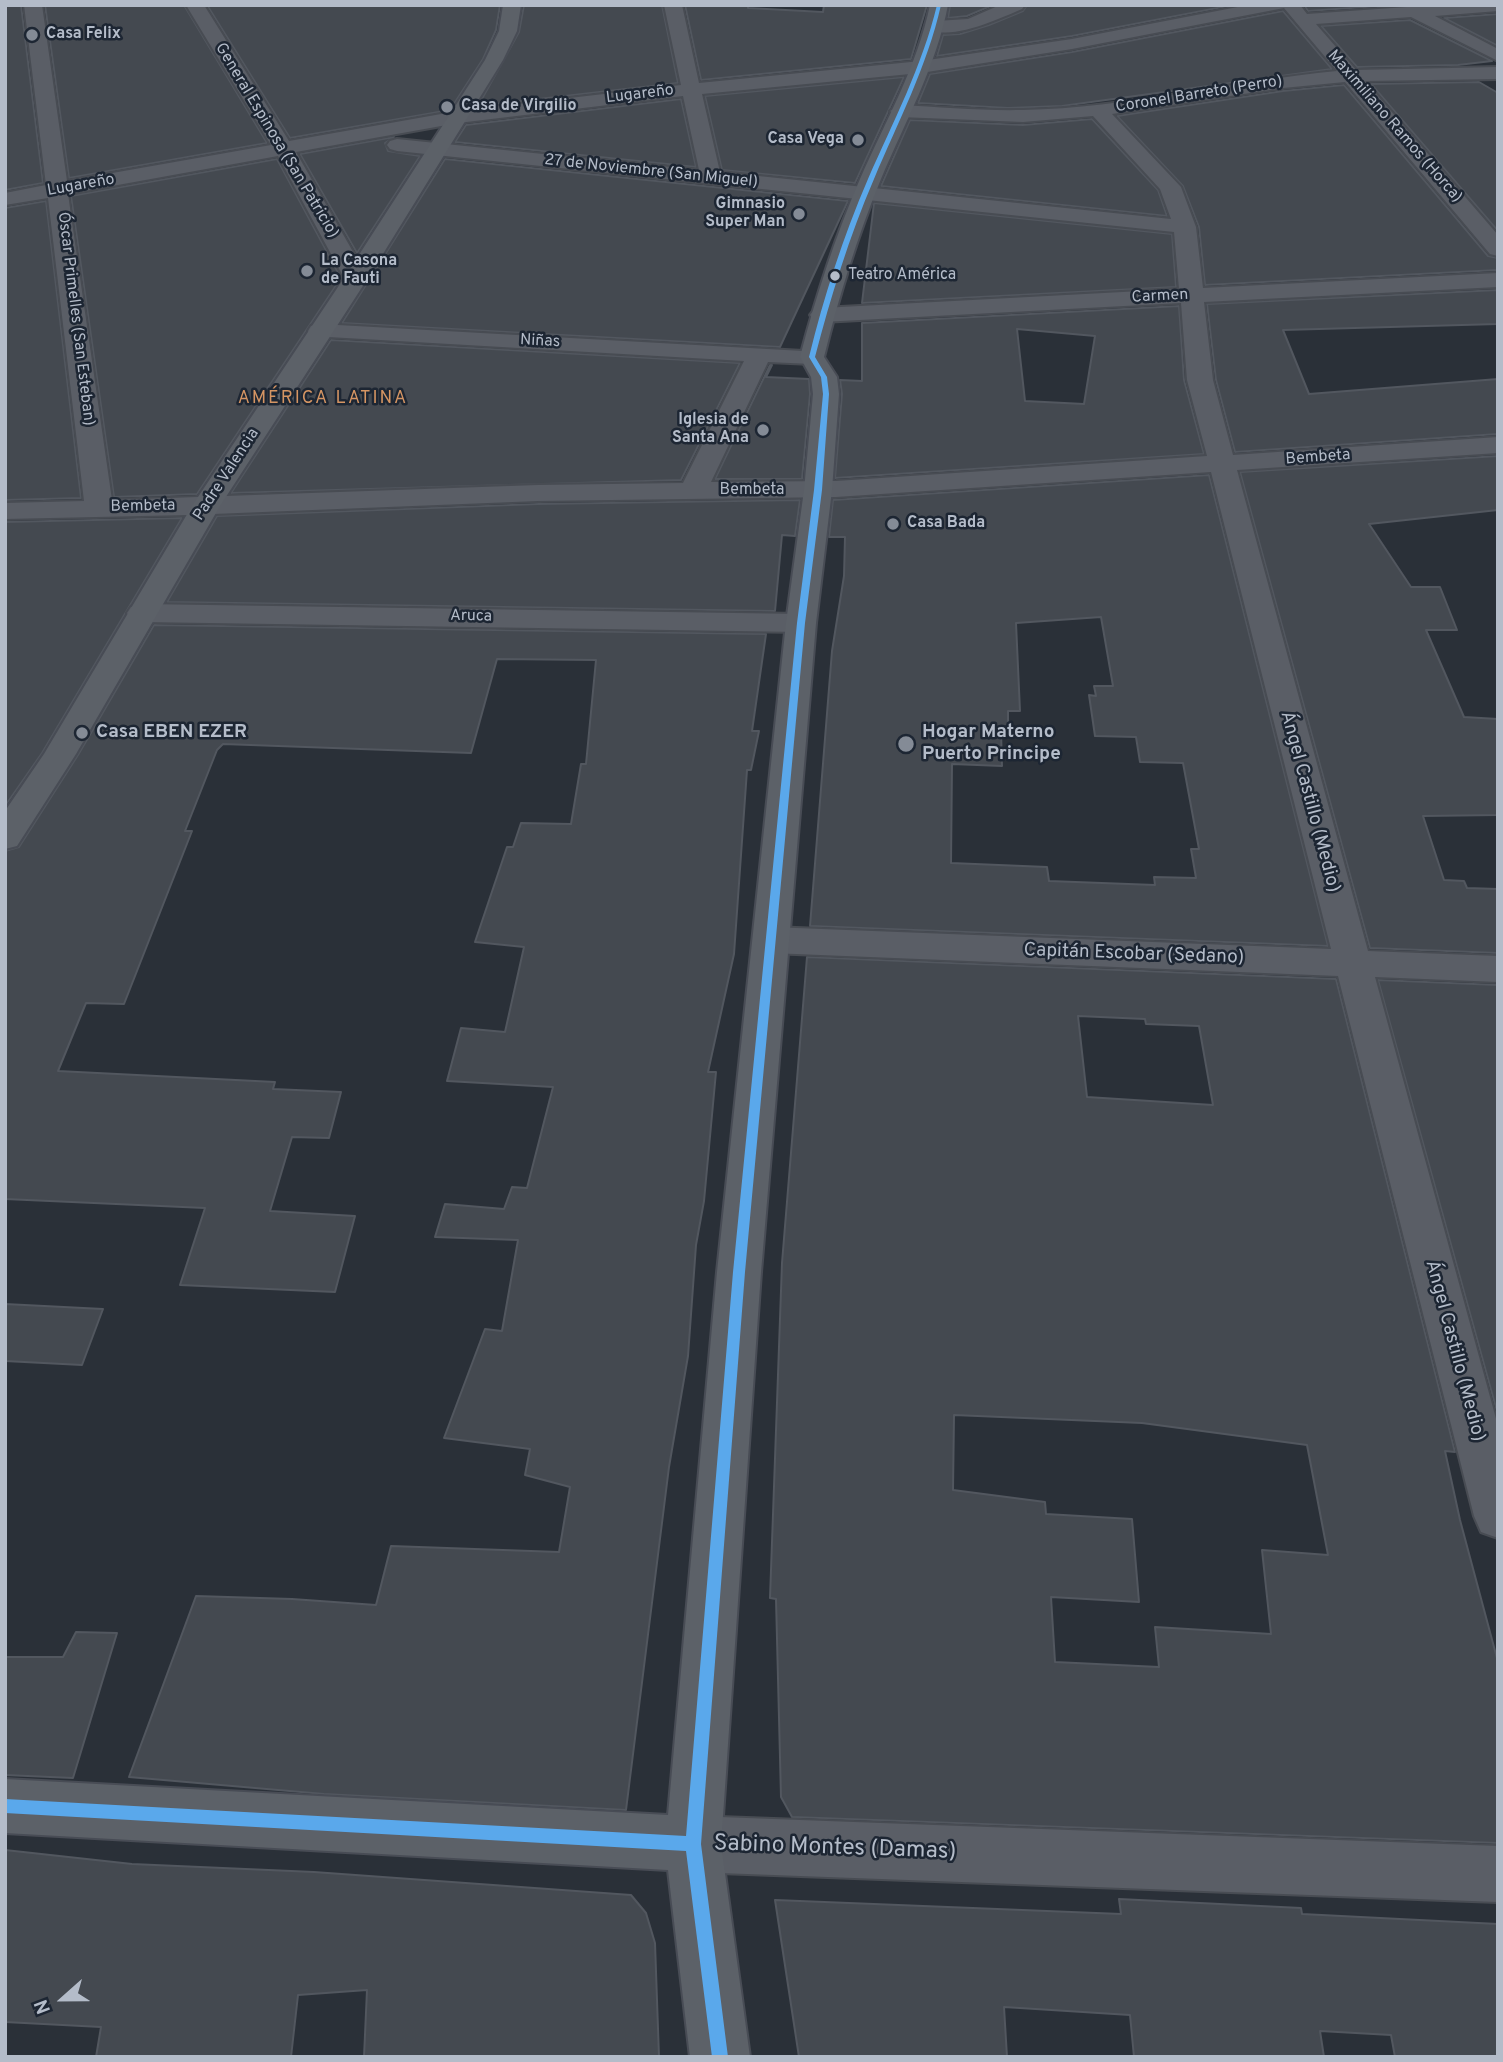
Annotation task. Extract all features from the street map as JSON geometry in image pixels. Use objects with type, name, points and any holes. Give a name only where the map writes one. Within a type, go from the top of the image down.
[{"type":"main road","name":"Padre Valencia","points":[[5,838],[60,754],[206,506],[356,278],[494,60],[508,31],[512,5]]},
{"type":"main road","points":[[720,2057],[693,1844],[738,1286],[801,623],[818,490],[826,394],[824,377],[812,357],[822,315],[863,194],[918,72],[936,26],[939,5]]},
{"type":"main road","name":"Sabino Montes (Damas)","points":[[5,1806],[693,1844]]},
{"type":"street","name":"Óscar Primelles (San Esteban)","points":[[33,5],[99,508]]},
{"type":"street","name":"General Espinosa (San Patricio)","points":[[194,5],[284,149],[356,278]]},
{"type":"street","points":[[673,5],[711,179]]},
{"type":"street","points":[[936,26],[971,24],[1016,5]]},
{"type":"street","name":"Lugareño","points":[[5,199],[458,117],[692,89],[893,69],[918,72],[1277,5]]},
{"type":"street","points":[[1391,5],[1420,13],[1498,57]]},
{"type":"street","points":[[1296,13],[1420,13],[1498,6]]},
{"type":"street","name":"Maximiliano Ramos (Horca)","points":[[1296,13],[1498,249]]},
{"type":"street","name":"Coronel Barreto (Perro)","points":[[900,111],[1023,116],[1098,110],[1283,82],[1348,76],[1498,74]]},
{"type":"street","name":"Ángel Castillo (Medio)","points":[[1098,110],[1170,187],[1185,227],[1200,380],[1498,1516]]},
{"type":"street","name":"27 de Noviembre (San Miguel)","points":[[284,149],[380,144],[438,148],[711,179],[1185,227]]},
{"type":"street","name":"Carmen","points":[[822,315],[1498,280]]},
{"type":"street","name":"Niñas","points":[[320,331],[812,357]]},
{"type":"street","points":[[693,491],[736,398],[760,354]]},
{"type":"street","name":"Bembeta","points":[[5,511],[538,493],[818,490],[1221,466],[1498,445]]},
{"type":"street","name":"Aruca","points":[[142,613],[801,623]]},
{"type":"street","name":"Capitán Escobar (Sedano)","points":[[771,940],[1498,969]]},
{"type":"street","name":"Sabino Montes (Damas)","points":[[693,1844],[1498,1874]]},
{"type":"building","points":[[5,5],[21,5],[43,183],[5,190]]},
{"type":"building","points":[[45,5],[184,5],[267,143],[69,178]]},
{"type":"building","points":[[207,5],[500,5],[496,30],[483,59],[450,110],[290,138]]},
{"type":"building","points":[[524,5],[662,5],[678,83],[478,106],[519,32]]},
{"type":"building","points":[[685,5],[748,5],[748,8],[823,12],[824,5],[927,5],[911,59],[701,80]]},
{"type":"building","points":[[950,5],[993,5],[967,16],[948,18]]},
{"type":"building","points":[[1027,5],[1233,5],[1072,36],[937,56],[943,35],[960,34],[989,25],[1023,11]]},
{"type":"building","points":[[1304,5],[1394,5],[1308,11]]},
{"type":"building","points":[[1283,11],[1332,69],[1062,106],[1008,108],[918,103],[930,74],[1072,52]]},
{"type":"building","points":[[1498,14],[1498,46],[1444,18]]},
{"type":"building","points":[[1410,20],[1492,61],[1458,65],[1357,67],[1321,26]]},
{"type":"building","points":[[904,77],[855,183],[722,170],[705,96]]},
{"type":"building","points":[[1479,82],[1498,93],[1498,231],[1371,84]]},
{"type":"building","points":[[1344,85],[1488,256],[1498,258],[1498,270],[1205,285],[1199,227],[1183,186],[1117,116],[1283,91]]},
{"type":"building","points":[[681,99],[696,167],[455,142],[466,125]]},
{"type":"building","points":[[1092,119],[1158,190],[1167,216],[881,186],[910,120],[1023,125]]},
{"type":"building","points":[[394,137],[385,143],[388,151],[420,156],[357,253],[300,154]]},
{"type":"building","points":[[277,159],[341,278],[197,494],[114,497],[71,196]]},
{"type":"building","points":[[445,159],[848,201],[780,347],[342,323]]},
{"type":"building","points":[[46,201],[81,498],[5,500],[5,208]]},
{"type":"building","points":[[874,203],[1172,234],[1176,287],[862,303]]},
{"type":"building","points":[[1498,290],[1498,324],[1283,330],[1309,394],[1498,379],[1498,434],[1235,452],[1216,380],[1207,304]]},
{"type":"building","points":[[1179,306],[1184,380],[1204,454],[835,478],[842,394],[840,380],[862,381],[862,323]],"holes":[[[1017,329],[1095,336],[1084,404],[1025,401]]]},
{"type":"building","points":[[331,340],[740,363],[681,480],[231,493]]},
{"type":"building","name":"Iglesia de Santa Ana","points":[[770,365],[766,377],[809,379],[802,479],[715,479]]},
{"type":"building","points":[[1498,456],[1498,510],[1369,524],[1411,587],[1440,587],[1457,630],[1426,630],[1464,717],[1498,719],[1498,815],[1423,816],[1444,880],[1464,881],[1467,888],[1498,889],[1498,953],[1370,948],[1240,472]]},
{"type":"building","points":[[1209,475],[1328,946],[810,926],[832,651],[844,576],[845,537],[829,537],[833,500]],"holes":[[[1101,617],[1113,686],[1094,686],[1096,696],[1089,695],[1095,736],[1136,737],[1140,762],[1183,763],[1199,849],[1191,849],[1196,878],[1154,877],[1155,885],[1049,881],[1047,867],[951,863],[952,764],[1002,766],[1001,731],[1008,731],[1008,711],[1020,711],[1016,623]]]},
{"type":"building","points":[[800,500],[795,536],[782,535],[775,611],[167,602],[217,516],[538,504]]},
{"type":"building","points":[[182,518],[42,753],[5,806],[5,522]]},
{"type":"building","points":[[154,625],[766,634],[752,731],[759,731],[751,770],[747,770],[734,954],[708,1072],[716,1072],[704,1201],[696,1245],[688,1356],[669,1467],[626,1810],[324,1794],[129,1777],[196,1596],[376,1605],[391,1546],[559,1552],[570,1487],[525,1475],[530,1449],[444,1438],[485,1329],[502,1331],[518,1240],[435,1237],[445,1204],[504,1209],[512,1187],[527,1188],[553,1087],[447,1081],[461,1028],[505,1032],[524,947],[475,942],[507,847],[513,847],[521,823],[571,824],[581,764],[586,764],[596,660],[497,659],[471,753],[223,744],[217,750],[185,831],[192,831],[124,1004],[86,1003],[58,1071],[275,1082],[273,1089],[341,1092],[329,1138],[292,1137],[270,1211],[355,1216],[335,1292],[180,1285],[205,1208],[5,1199],[5,851],[19,847],[78,755]]},
{"type":"building","points":[[807,957],[1336,979],[1455,1452],[1445,1451],[1460,1520],[1498,1662],[1498,1843],[792,1817],[781,1797],[776,1599],[770,1598],[782,1263]],"holes":[[[1078,1016],[1145,1019],[1146,1024],[1199,1026],[1213,1105],[1087,1097]],[[954,1415],[1142,1423],[1307,1445],[1328,1555],[1262,1550],[1271,1634],[1155,1627],[1159,1667],[1055,1662],[1051,1597],[1139,1602],[1132,1519],[1046,1514],[1045,1502],[953,1490]]]},
{"type":"building","points":[[1378,980],[1498,985],[1498,1415]]},
{"type":"building","points":[[5,1304],[103,1309],[82,1365],[5,1361]]},
{"type":"building","points":[[76,1632],[117,1633],[73,1778],[5,1775],[5,1657],[63,1657]]},
{"type":"building","points":[[5,1850],[132,1864],[314,1872],[631,1895],[646,1913],[655,1943],[659,2057],[364,2057],[367,1990],[298,1995],[291,2057],[96,2057],[101,2027],[5,2022]]},
{"type":"building","points":[[1119,1899],[1301,1908],[1302,1914],[1498,1924],[1498,2057],[1395,2057],[1391,2035],[1320,2031],[1324,2057],[1134,2057],[1130,2015],[1004,2007],[1007,2057],[799,2057],[775,1900],[1121,1914]]},
{"type":"transit line","points":[[720,2057],[693,1844],[739,1272],[801,623],[818,490],[826,394],[824,377],[812,357],[845,245],[919,72],[939,5]]},
{"type":"transit line","points":[[5,1806],[693,1844]]},
{"type":"place","name":"Casa Felix","points":[[32,35]]},
{"type":"place","name":"Casa de Virgilio","points":[[447,107]]},
{"type":"place","name":"Casa Vega","points":[[858,140]]},
{"type":"place","name":"Gimnasio Super Man","points":[[799,214]]},
{"type":"place","name":"La Casona de Fauti","points":[[307,271]]},
{"type":"place","name":"Teatro América","points":[[835,276]]},
{"type":"place","name":"Iglesia de Santa Ana","points":[[763,430]]},
{"type":"place","name":"Casa Bada","points":[[893,524]]},
{"type":"place","name":"Casa EBEN EZER","points":[[82,733]]},
{"type":"place","name":"Hogar Materno Puerto Principe","points":[[906,744]]},
{"type":"district","name":"AMÉRICA LATINA","points":[[323,399]]}]
